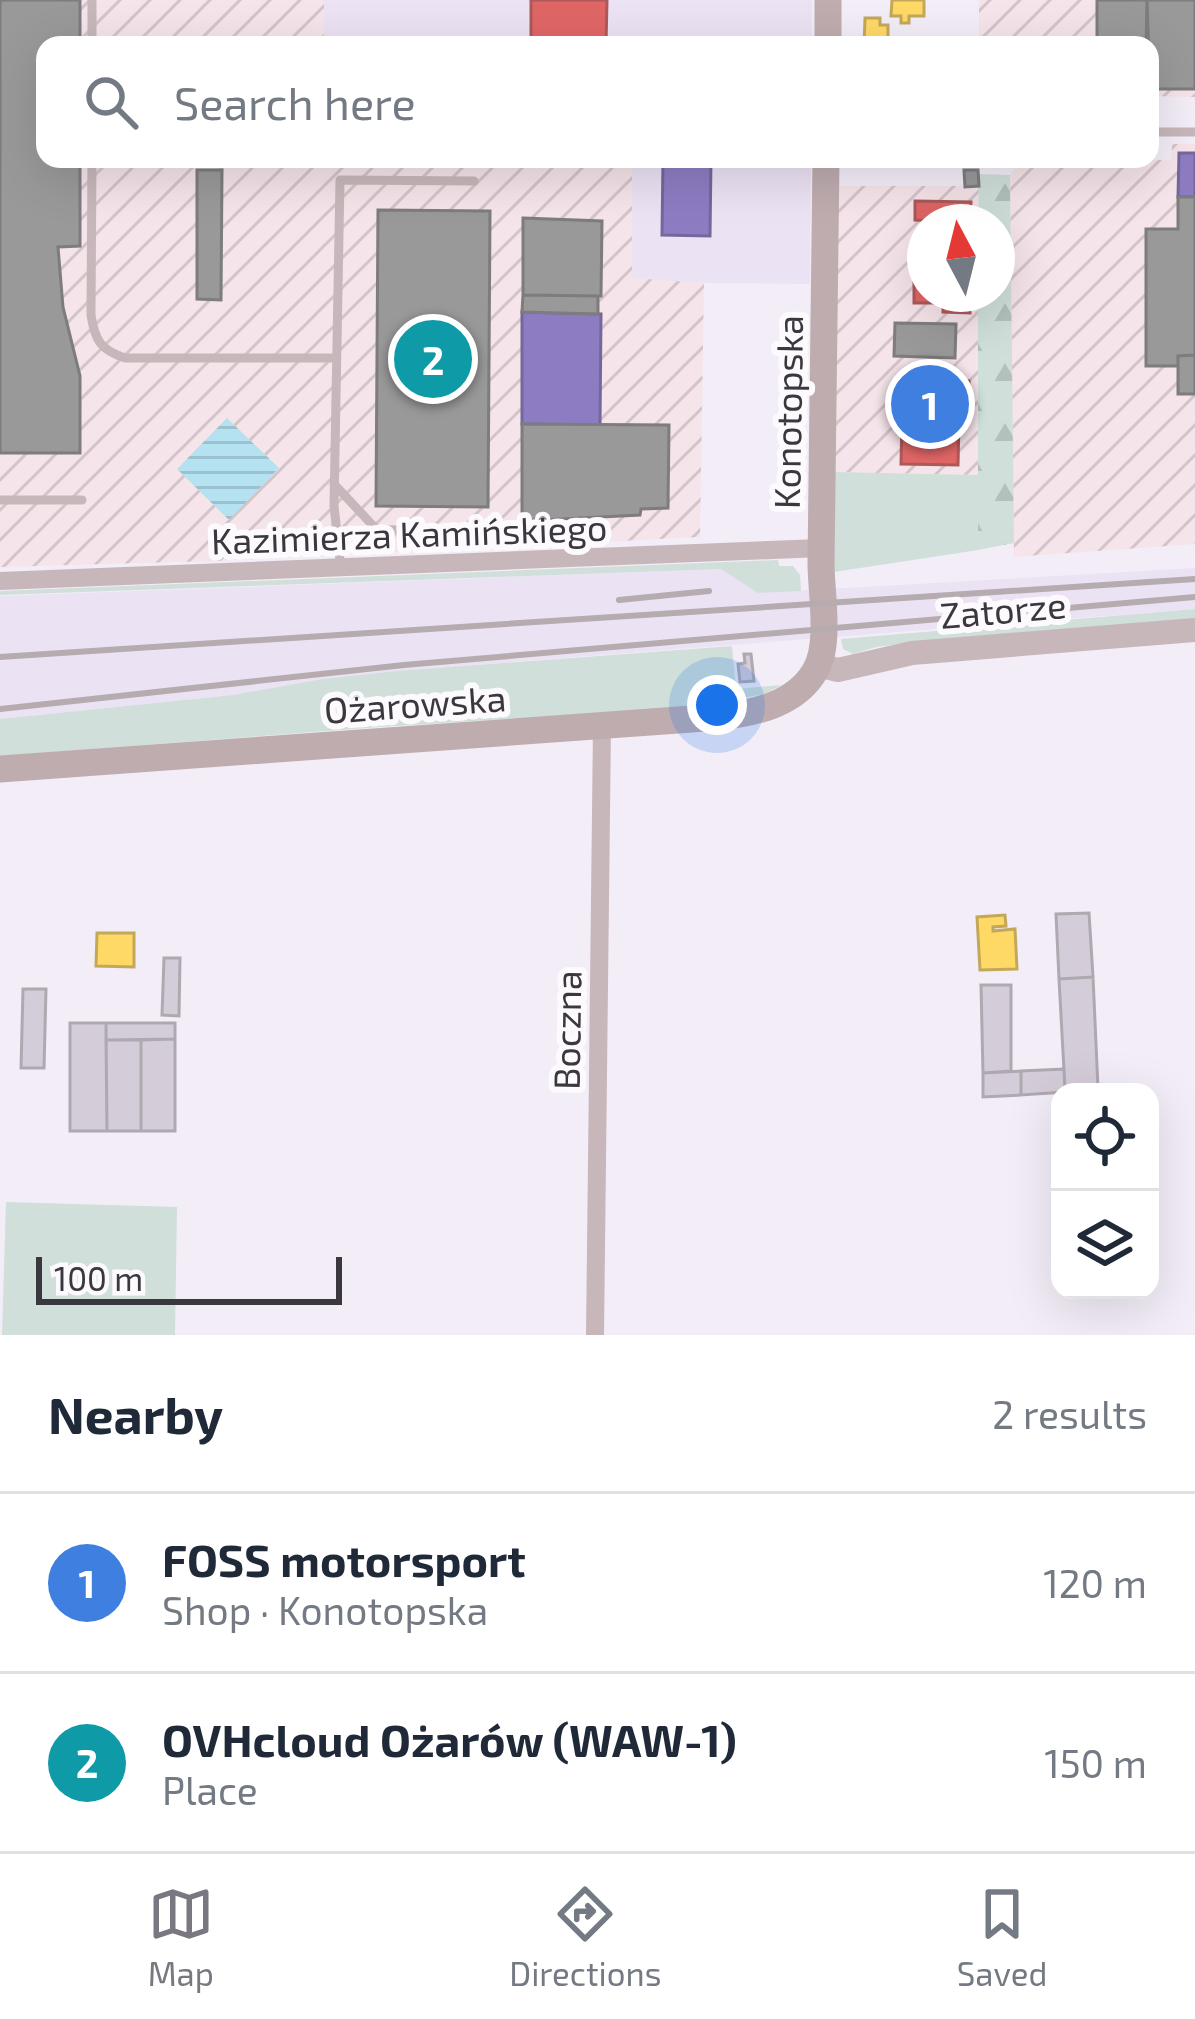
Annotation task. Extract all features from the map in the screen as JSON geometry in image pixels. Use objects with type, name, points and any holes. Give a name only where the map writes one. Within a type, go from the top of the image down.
[{"type":"main road","points":[[828,0],[828,36]]},
{"type":"main road","name":"Konotopska","points":[[818,665],[823,649],[826,168]]},
{"type":"main road","name":"Ożarowska","points":[[0,769],[720,717],[761,710],[794,694],[818,665]]},
{"type":"street","name":"Kazimierza Kamińskiego","points":[[0,581],[821,548]]},
{"type":"street","name":"Zatorze","points":[[818,665],[838,670],[912,653],[1195,630]]},
{"type":"street","name":"Boczna","points":[[595,1335],[602,725]]},
{"type":"lane","points":[[92,0],[92,36]]},
{"type":"lane","points":[[1159,132],[1195,132]]},
{"type":"lane","points":[[92,168],[92,315],[94,334],[104,350],[125,358],[336,358]]},
{"type":"lane","points":[[341,569],[334,484],[340,181],[474,181]]},
{"type":"lane","points":[[334,484],[377,530],[487,529]]},
{"type":"lane","points":[[0,500],[82,500]]},
{"type":"shaded area","points":[[0,0],[324,0],[324,36],[36,36],[36,168],[632,168],[632,278],[704,283],[700,537],[0,567]]},
{"type":"shaded area","points":[[324,0],[812,0],[812,36],[324,36]]},
{"type":"shaded area","points":[[979,0],[1195,0],[1195,97],[1159,96],[1159,36],[979,36]]},
{"type":"shaded area","points":[[1172,144],[1195,144],[1195,544],[1014,557],[1015,204],[1010,204],[1010,175],[1015,168],[1159,168],[1159,160],[1171,160]]},
{"type":"shaded area","points":[[632,168],[811,168],[810,284],[632,279]]},
{"type":"shaded area","points":[[838,186],[979,186],[979,204],[907,204],[907,312],[978,312],[978,475],[834,472]]},
{"type":"shaded area","points":[[1195,568],[1195,609],[396,671],[233,695],[0,719],[0,596],[722,569],[758,593]]},
{"type":"green space","points":[[978,174],[1010,175],[1010,204],[979,204]]},
{"type":"green space","points":[[978,312],[1011,312],[1014,543],[978,550]]},
{"type":"green space","points":[[834,472],[978,475],[978,550],[834,572]]},
{"type":"green space","points":[[778,560],[779,566],[793,566],[800,575],[801,591],[758,593],[721,569],[0,595],[0,591]]},
{"type":"green space","points":[[1195,609],[1195,619],[940,639],[853,654],[843,649],[841,639]]},
{"type":"green space","points":[[732,646],[736,689],[782,685],[764,694],[693,707],[0,756],[0,719],[233,695],[396,671]]},
{"type":"green space","points":[[6,1202],[177,1207],[175,1335],[2,1335]]},
{"type":"water","points":[[227,418],[279,468],[229,520],[177,469]]},
{"type":"building: Homes","points":[[892,0],[924,0],[924,16],[909,16],[909,23],[901,23],[901,16],[891,16]]},
{"type":"building: Homes","points":[[865,18],[880,18],[880,25],[888,25],[888,36],[864,36]]},
{"type":"building: Homes","points":[[1005,915],[1006,926],[993,927],[993,931],[1015,929],[1017,969],[980,970],[977,917]]},
{"type":"building: Homes","points":[[97,933],[134,933],[134,967],[96,966]]},
{"type":"building: Shops","points":[[531,0],[607,0],[606,36],[531,36]]},
{"type":"building: Shops","points":[[915,201],[971,202],[971,204]]},
{"type":"building: Shops","points":[[909,380],[969,381],[969,417],[891,416],[891,392],[909,392]]},
{"type":"building: Shops","points":[[902,421],[959,422],[958,465],[901,464]]},
{"type":"building: Offices","points":[[1179,153],[1195,153],[1195,197],[1178,197]]},
{"type":"building: Offices","points":[[663,168],[711,168],[710,236],[662,235]]},
{"type":"building: Offices","points":[[522,312],[601,314],[600,425],[522,424]]},
{"type":"building: Industry","points":[[0,0],[80,0],[80,36],[36,36],[36,168],[80,168],[80,246],[58,247],[63,307],[80,376],[80,453],[0,453]]},
{"type":"building: Industry","points":[[1097,0],[1147,0],[1146,36],[1097,36]]},
{"type":"building: Industry","points":[[1147,0],[1195,0],[1195,89],[1159,89],[1159,36],[1148,36]]},
{"type":"building: Industry","points":[[197,170],[222,170],[221,300],[197,299]]},
{"type":"building: Industry","points":[[964,170],[978,170],[979,186],[965,187]]},
{"type":"building: Industry","points":[[1178,197],[1195,197],[1195,355],[1178,356],[1178,366],[1146,366],[1146,229],[1178,229]]},
{"type":"building: Industry","points":[[378,210],[490,211],[488,507],[376,506]]},
{"type":"building: Industry","points":[[523,218],[602,221],[601,296],[523,295]]},
{"type":"building: Industry","points":[[523,295],[598,296],[598,314],[522,312]]},
{"type":"building: Industry","points":[[895,323],[956,324],[955,358],[894,356]]},
{"type":"building: Industry","points":[[1195,355],[1195,394],[1178,394],[1178,356]]},
{"type":"building: Industry","points":[[522,424],[669,425],[668,508],[641,509],[640,515],[522,521]]},
{"type":"building: Other","points":[[744,654],[751,654],[754,681],[740,682],[738,664],[745,663]]},
{"type":"building: Other","points":[[1089,913],[1093,977],[1059,979],[1056,914]]},
{"type":"building: Other","points":[[164,958],[180,958],[179,1016],[162,1015]]},
{"type":"building: Other","points":[[1093,977],[1098,1083],[1065,1083],[1059,979]]},
{"type":"building: Other","points":[[981,985],[1011,985],[1011,1071],[983,1073]]},
{"type":"building: Other","points":[[23,989],[46,989],[44,1068],[21,1068]]},
{"type":"building: Other","points":[[70,1023],[106,1023],[107,1131],[70,1131]]},
{"type":"building: Other","points":[[106,1023],[175,1023],[175,1039],[106,1040]]},
{"type":"building: Other","points":[[175,1039],[175,1131],[141,1131],[141,1040]]},
{"type":"building: Other","points":[[106,1040],[141,1040],[141,1131],[107,1131]]},
{"type":"building: Other","points":[[1064,1069],[1065,1083],[1051,1083],[1051,1093],[1021,1095],[1021,1071]]},
{"type":"building: Other","points":[[1021,1071],[1021,1095],[983,1097],[983,1073]]},
{"type":"railway","points":[[0,657],[1195,579]]},
{"type":"railway","points":[[619,600],[709,591]]},
{"type":"railway","points":[[0,709],[404,665],[1195,597]]},
{"type":"place","name":"OVHcloud Ożarów (WAW-1)","points":[[433,359]]},
{"type":"place","name":"FOSS motorsport","points":[[930,404]]}]
